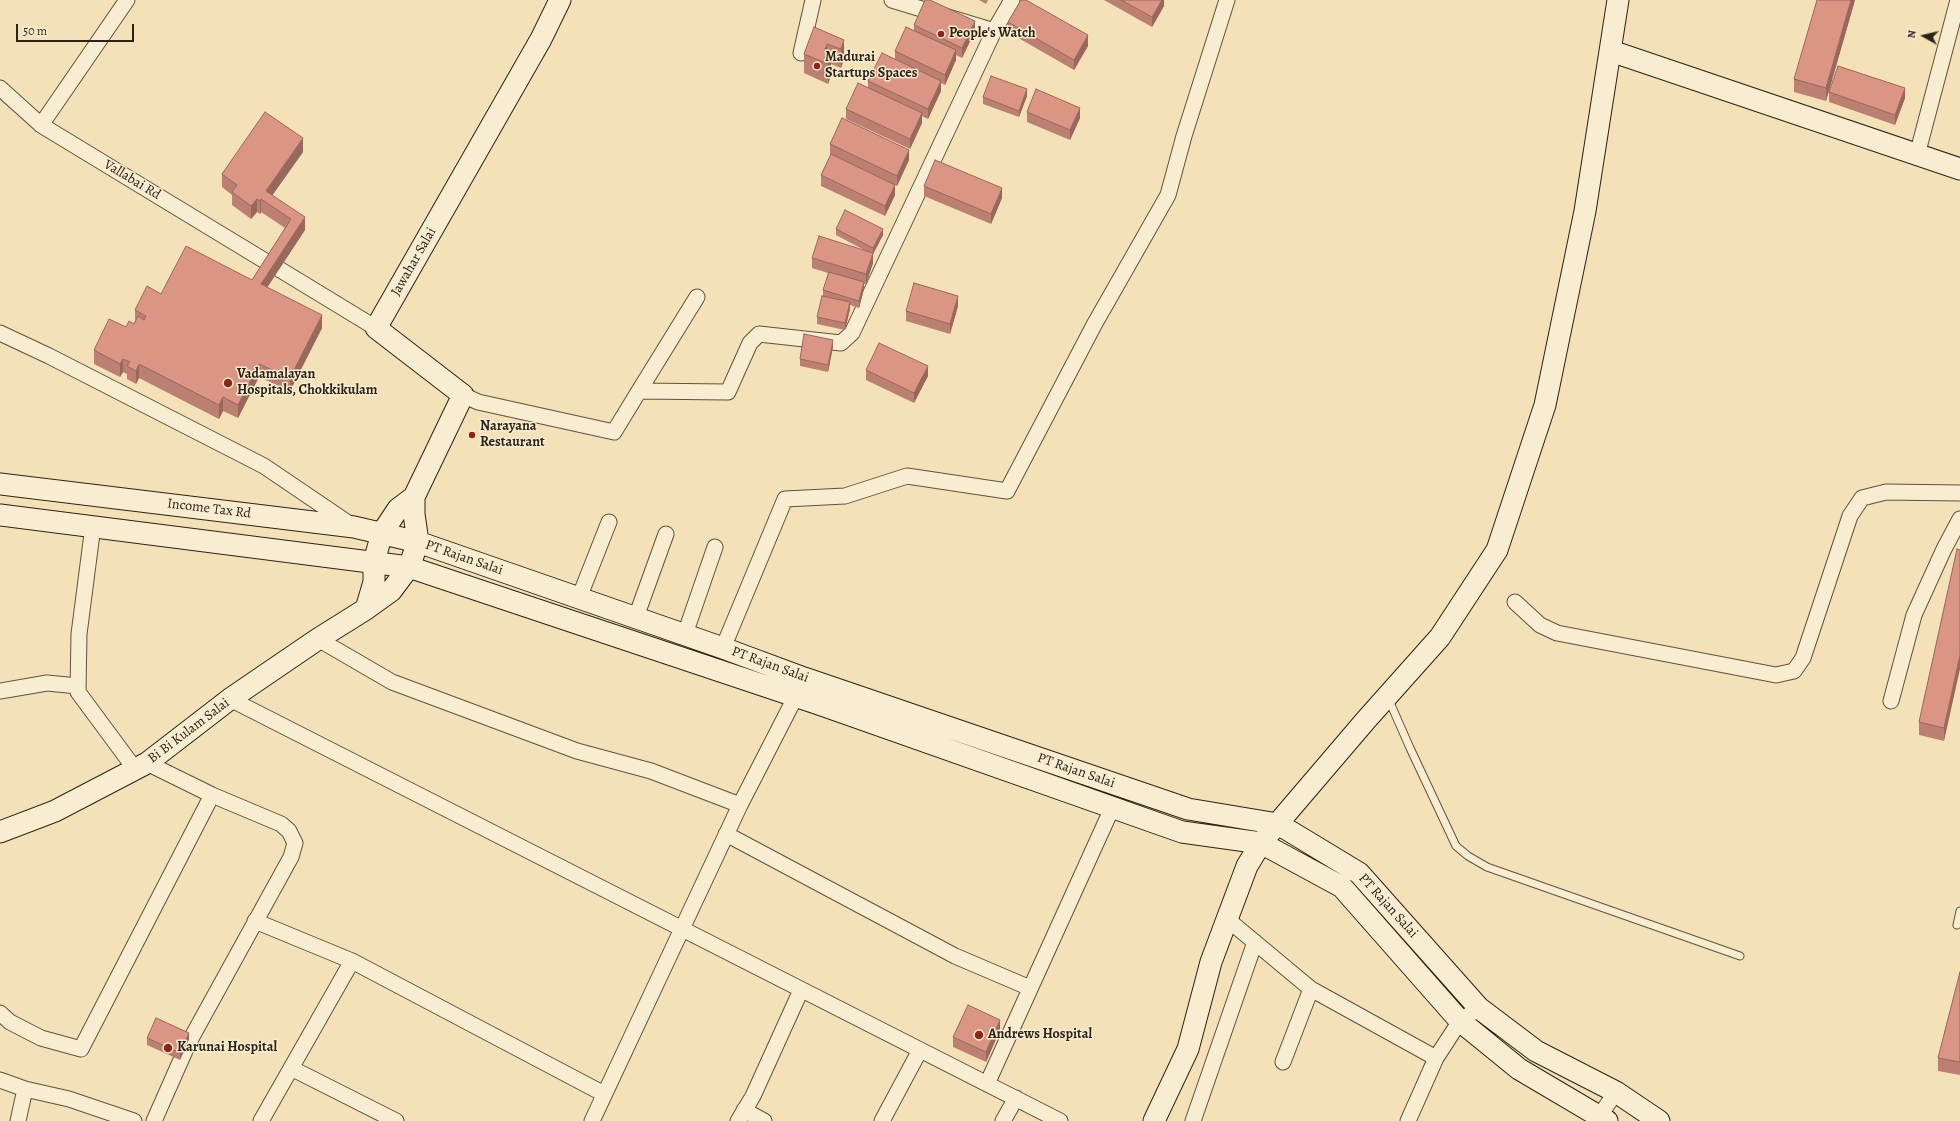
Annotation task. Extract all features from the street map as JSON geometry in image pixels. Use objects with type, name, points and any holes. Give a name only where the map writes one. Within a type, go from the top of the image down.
[{"type":"main road","name":"Jawahar Salai","points":[[376,328],[541,39],[560,0]]},
{"type":"main road","points":[[1154,1121],[1188,1049],[1211,962],[1247,866],[1261,843],[1440,636],[1497,550],[1545,405],[1585,211],[1618,0]]},
{"type":"main road","points":[[1611,51],[1960,169]]},
{"type":"main road","points":[[366,609],[374,582],[374,562],[382,533],[398,509],[414,497],[463,395],[376,328]]},
{"type":"main road","name":"Income Tax Rd","points":[[0,484],[354,527],[418,542]]},
{"type":"main road","points":[[414,497],[418,542]]},
{"type":"main road","points":[[0,515],[409,567]]},
{"type":"main road","name":"PT Rajan Salai","points":[[418,542],[685,634],[804,678],[1188,809],[1278,824],[1360,873],[1479,1008],[1536,1050],[1616,1092],[1659,1121]]},
{"type":"main road","name":"Bi Bi Kulam Salai","points":[[0,832],[55,811],[141,766],[230,699],[391,591],[409,567],[418,542]]},
{"type":"main road","name":"PT Rajan Salai","points":[[409,567],[995,765],[1113,806],[1182,832],[1261,843],[1342,887],[1460,1021],[1519,1069],[1601,1119]]},
{"type":"main road","points":[[995,765],[1006,747]]},
{"type":"street","points":[[41,125],[127,0]]},
{"type":"street","points":[[801,53],[813,0]]},
{"type":"street","points":[[892,0],[994,31]]},
{"type":"street","points":[[639,391],[728,392],[750,343],[759,334],[842,343],[852,333],[994,31],[1012,0]]},
{"type":"street","points":[[723,648],[785,499],[845,496],[907,476],[1007,491],[1094,325],[1168,195],[1184,136],[1227,0]]},
{"type":"street","points":[[1917,155],[1958,0]]},
{"type":"street","name":"Vallabai Rd","points":[[0,88],[41,125],[376,328]]},
{"type":"street","points":[[463,395],[478,402],[614,432],[697,297]]},
{"type":"street","points":[[0,333],[49,356],[264,466],[354,527]]},
{"type":"street","points":[[1515,602],[1540,625],[1557,633],[1776,675],[1794,671],[1803,658],[1850,516],[1862,498],[1886,492],[1960,493]]},
{"type":"street","points":[[1891,701],[1914,615],[1944,548],[1960,519]]},
{"type":"street","points":[[579,598],[609,522]]},
{"type":"street","points":[[93,526],[79,634],[78,692],[141,766],[281,824],[289,831],[295,843],[291,857],[188,1044],[154,1121]]},
{"type":"street","points":[[636,617],[666,534]]},
{"type":"street","points":[[685,634],[715,547]]},
{"type":"street","points":[[318,639],[392,682],[577,751],[651,771],[740,805]]},
{"type":"street","points":[[592,1121],[726,834],[796,697],[804,678]]},
{"type":"street","points":[[0,691],[47,683],[78,686]]},
{"type":"street","points":[[230,699],[1060,1121]]},
{"type":"street","points":[[0,1013],[10,1022],[41,1038],[81,1049],[212,795]]},
{"type":"street","points":[[987,1084],[1113,806]]},
{"type":"street","points":[[726,834],[956,956],[1030,988]]},
{"type":"street","points":[[1227,919],[1311,989],[1436,1058]]},
{"type":"street","points":[[255,921],[352,962],[604,1094]]},
{"type":"street","points":[[1194,1121],[1254,942]]},
{"type":"street","points":[[261,1121],[352,962]]},
{"type":"street","points":[[1283,1062],[1311,989]]},
{"type":"street","points":[[764,1121],[741,1115],[752,1096],[801,990]]},
{"type":"street","points":[[1408,1121],[1436,1058],[1460,1021],[1479,1008]]},
{"type":"street","points":[[882,1121],[920,1050]]},
{"type":"street","points":[[292,1068],[396,1121]]},
{"type":"street","points":[[0,1080],[25,1089],[69,1099],[134,1121]]},
{"type":"street","points":[[18,1121],[25,1089]]},
{"type":"street","points":[[1601,1119],[1616,1092]]},
{"type":"street","points":[[1004,1121],[1016,1098]]},
{"type":"lane","points":[[1387,696],[1456,846],[1468,856],[1487,867],[1740,956]]},
{"type":"lane","points":[[1956,924],[1960,911]]},
{"type":"building","points":[[925,0],[930,0],[975,21],[962,48],[914,25]]},
{"type":"building","points":[[1021,0],[1026,0],[1088,35],[1074,60],[1008,22]]},
{"type":"building","points":[[1121,0],[1162,0],[1152,17]]},
{"type":"building","points":[[1817,0],[1851,0],[1826,88],[1794,79]]},
{"type":"building","points":[[814,27],[844,40],[841,49],[827,44],[824,52],[831,55],[828,64],[804,54]]},
{"type":"building","points":[[906,27],[956,50],[945,75],[895,51]]},
{"type":"building","points":[[882,53],[941,81],[928,109],[868,81]]},
{"type":"building","points":[[1838,66],[1905,88],[1895,115],[1829,92]]},
{"type":"building","points":[[991,76],[1027,89],[1019,111],[983,97]]},
{"type":"building","points":[[858,83],[922,113],[910,139],[846,109]]},
{"type":"building","points":[[1036,89],[1080,108],[1070,130],[1027,112]]},
{"type":"building","points":[[265,112],[303,138],[266,191],[305,217],[261,284],[322,315],[290,378],[259,364],[238,405],[223,397],[219,405],[139,364],[136,371],[127,366],[130,362],[123,359],[120,364],[94,350],[109,319],[126,327],[129,321],[134,324],[138,316],[144,320],[146,316],[135,310],[147,286],[161,294],[186,246],[252,280],[291,219],[261,199],[260,201],[257,199],[251,206],[232,192],[237,185],[222,174]]},
{"type":"building","points":[[842,118],[909,150],[897,176],[830,144]]},
{"type":"building","points":[[831,154],[895,185],[885,206],[821,175]]},
{"type":"building","points":[[935,160],[1002,188],[991,214],[924,186]]},
{"type":"building","points":[[845,210],[883,229],[873,248],[836,229]]},
{"type":"building","points":[[819,236],[873,253],[866,274],[812,258]]},
{"type":"building","points":[[829,272],[864,282],[859,301],[823,290]]},
{"type":"building","points":[[914,283],[958,296],[950,324],[906,311]]},
{"type":"building","points":[[822,296],[850,302],[845,323],[817,317]]},
{"type":"building","points":[[804,334],[833,340],[828,365],[800,359]]},
{"type":"building","points":[[879,343],[928,366],[914,393],[866,370]]},
{"type":"building","points":[[1957,549],[1960,550],[1960,655],[1944,728],[1919,722]]},
{"type":"building","points":[[1960,972],[1960,1062],[1938,1058]]},
{"type":"building","points":[[968,1005],[1000,1020],[986,1052],[953,1037]]},
{"type":"building","points":[[156,1018],[189,1033],[180,1053],[147,1038]]},
{"type":"place","name":"People's Watch","points":[[941,34]]},
{"type":"place","name":"Madurai Startups Spaces","points":[[817,66]]},
{"type":"place","name":"Vadamalayan Hospitals, Chokkikulam","points":[[228,383]]},
{"type":"place","name":"Narayana Restaurant","points":[[472,435]]},
{"type":"place","name":"Andrews Hospital","points":[[979,1035]]},
{"type":"place","name":"Karunai Hospital","points":[[168,1048]]}]
